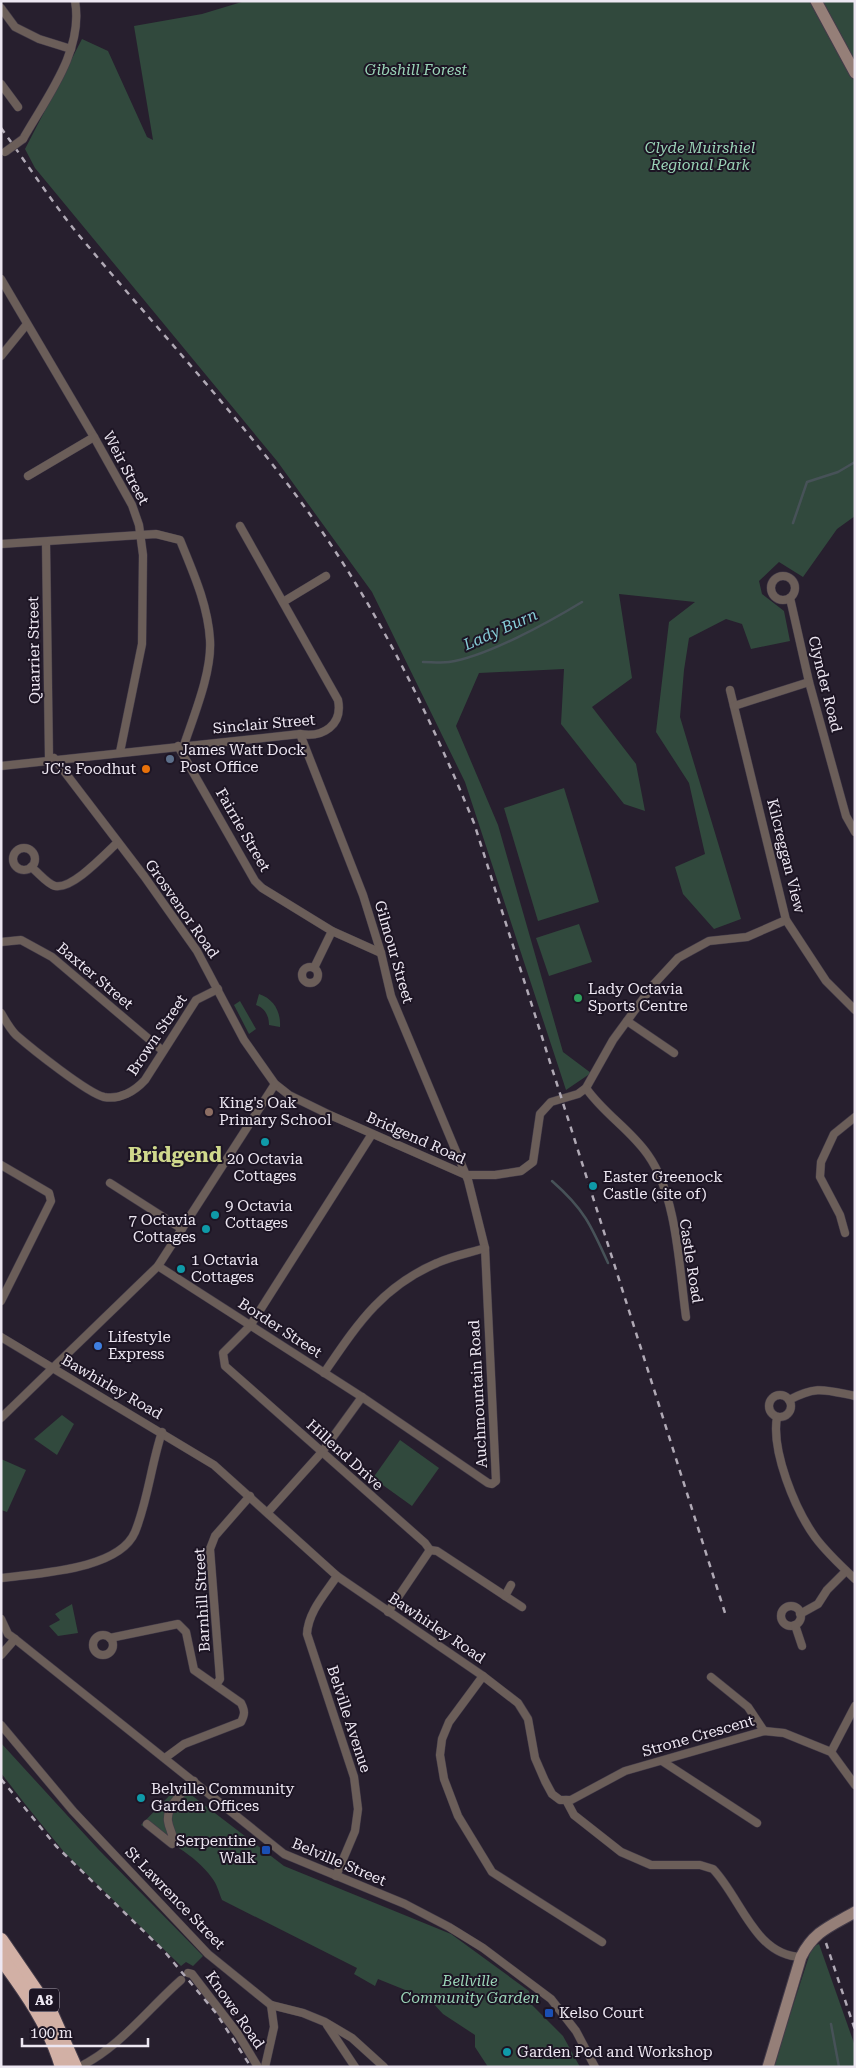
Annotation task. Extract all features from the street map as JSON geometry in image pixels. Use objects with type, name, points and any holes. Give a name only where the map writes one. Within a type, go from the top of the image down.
[{"type":"highway","name":"A8","points":[[1,1940],[51,2013],[75,2067]]},
{"type":"highway","name":"A8","points":[[1,1958],[39,2012],[52,2038],[62,2067]]},
{"type":"main road","points":[[816,1],[855,73]]},
{"type":"main road","points":[[768,2067],[801,1957],[814,1936],[855,1912]]},
{"type":"street","points":[[3,153],[23,139],[71,49],[75,32],[75,1]]},
{"type":"street","points":[[1,8],[15,27],[39,39],[71,49]]},
{"type":"street","points":[[1,84],[18,107]]},
{"type":"street","name":"Weir Street","points":[[2,284],[94,437],[132,505],[143,555],[142,644],[120,752]]},
{"type":"street","points":[[1,356],[27,324]]},
{"type":"street","points":[[28,476],[94,437]]},
{"type":"street","name":"Sinclair Street","points":[[1,766],[52,758],[300,734],[314,736],[328,730],[336,718],[339,708],[334,692],[240,526]]},
{"type":"street","points":[[1,544],[140,537],[156,534],[180,540],[199,586],[210,641],[204,684],[181,746]]},
{"type":"street","name":"Quarrier Street","points":[[46,542],[52,758]]},
{"type":"street","points":[[283,602],[326,576]]},
{"type":"street","name":"Clynder Road","points":[[790,598],[809,682],[846,816],[855,832]]},
{"type":"street","points":[[734,706],[809,682]]},
{"type":"street","name":"Kilcreggan View","points":[[730,690],[786,920],[826,981],[855,1010]]},
{"type":"street","name":"Gilmour Street","points":[[300,734],[363,895],[382,953],[391,996],[466,1175]]},
{"type":"street","name":"Fairrie Street","points":[[181,746],[255,881],[262,888],[332,931],[382,953]]},
{"type":"street","name":"Grosvenor Road","points":[[52,758],[197,951],[244,1040],[275,1084]]},
{"type":"street","points":[[32,867],[53,886],[60,887],[78,877],[117,843]]},
{"type":"street","points":[[586,1088],[612,1040],[654,984],[678,958],[709,941],[747,937],[786,920]]},
{"type":"street","points":[[314,968],[332,931]]},
{"type":"street","name":"Baxter Street","points":[[1,942],[21,940],[52,957],[163,1051]]},
{"type":"street","name":"Brown Street","points":[[1,1012],[15,1034],[89,1090],[105,1097],[123,1095],[137,1090],[196,1000],[218,989]]},
{"type":"street","points":[[627,1020],[674,1053]]},
{"type":"street","points":[[1,1418],[54,1369],[158,1266],[275,1084]]},
{"type":"street","name":"Bridgend Road","points":[[275,1084],[289,1096],[466,1175],[495,1175],[521,1171],[533,1162],[540,1114],[543,1108],[550,1102],[578,1094],[586,1088]]},
{"type":"street","name":"Castle Road","points":[[586,1088],[595,1101],[649,1155],[664,1186],[672,1223],[686,1317]]},
{"type":"street","points":[[845,1233],[840,1214],[820,1176],[821,1162],[834,1134],[855,1117]]},
{"type":"street","points":[[250,1326],[372,1134]]},
{"type":"street","points":[[1,1165],[49,1194],[50,1201],[1,1301]]},
{"type":"street","name":"Auchmountain Road","points":[[362,1397],[488,1483],[496,1482],[485,1248],[466,1175]]},
{"type":"street","points":[[110,1183],[182,1228]]},
{"type":"street","points":[[324,1374],[360,1320],[380,1298],[398,1283],[439,1262],[485,1248]]},
{"type":"street","name":"Border Street","points":[[158,1266],[362,1397]]},
{"type":"street","name":"Hillend Drive","points":[[250,1326],[222,1353],[225,1366],[430,1550],[437,1551],[522,1608]]},
{"type":"street","name":"Bawhirley Road","points":[[1,1337],[162,1432],[214,1465],[337,1576],[483,1676],[518,1703],[528,1719],[535,1758],[545,1781],[552,1794],[560,1800],[566,1800],[574,1815],[621,1852],[651,1865],[700,1865],[713,1870],[766,1944],[787,1957],[801,1957]]},
{"type":"street","points":[[855,1396],[816,1389],[789,1400],[780,1396],[771,1400],[770,1410],[777,1417],[776,1439],[782,1463],[798,1506],[816,1538],[855,1579]]},
{"type":"street","points":[[268,1512],[322,1452],[362,1397]]},
{"type":"street","points":[[777,1417],[787,1414],[790,1408],[789,1400]]},
{"type":"street","points":[[1,1578],[101,1561],[124,1547],[134,1534],[141,1513],[162,1432]]},
{"type":"street","name":"Barnhill Street","points":[[216,1685],[220,1679],[210,1549],[215,1536],[250,1496]]},
{"type":"street","points":[[388,1612],[430,1550]]},
{"type":"street","points":[[800,1614],[818,1604],[826,1590],[846,1571]]},
{"type":"street","name":"Belville Avenue","points":[[336,1876],[355,1831],[358,1809],[354,1777],[307,1634],[312,1612],[337,1576]]},
{"type":"street","points":[[505,1596],[511,1585]]},
{"type":"street","points":[[794,1607],[800,1614],[800,1621],[795,1625],[788,1626],[783,1622],[783,1611],[787,1608],[794,1607]]},
{"type":"street","name":"Belville Street","points":[[1,1619],[8,1634],[284,1854],[405,1904],[449,1927],[483,1948],[551,1999],[576,2031],[595,2067]]},
{"type":"street","points":[[110,1638],[178,1624],[186,1632],[194,1670],[241,1703],[245,1710],[241,1722],[184,1744],[165,1758]]},
{"type":"street","points":[[795,1625],[802,1646]]},
{"type":"street","points":[[1,1655],[15,1639]]},
{"type":"street","points":[[483,1676],[450,1722],[442,1739],[440,1755],[444,1779],[458,1816],[492,1872],[602,1942]]},
{"type":"street","points":[[711,1676],[748,1707],[764,1731]]},
{"type":"street","points":[[855,1706],[831,1752],[855,1785]]},
{"type":"street","name":"St Lawrence Street","points":[[1,1725],[73,1811],[208,1954],[271,2005],[303,2013],[325,2022],[352,2038],[384,2067]]},
{"type":"street","name":"Strone Crescent","points":[[566,1800],[571,1800],[625,1770],[662,1762],[727,1740],[764,1731],[784,1733],[831,1752]]},
{"type":"street","points":[[662,1762],[757,1823]]},
{"type":"street","points":[[147,1824],[172,1844],[174,1839],[168,1821],[168,1811],[194,1781]]},
{"type":"street","name":"Knowe Road","points":[[188,1973],[192,1974],[238,2034],[258,2067]]},
{"type":"street","name":"Knowe Road","points":[[79,2067],[96,2057],[122,2036],[181,1980]]},
{"type":"street","points":[[265,2067],[274,2027],[271,2005]]},
{"type":"street","points":[[325,2022],[355,2067]]},
{"type":"green space","points":[[245,1],[855,1],[855,516],[837,529],[803,577],[779,562],[759,581],[762,594],[784,611],[790,641],[751,649],[742,624],[726,619],[689,638],[684,670],[680,717],[741,919],[714,929],[683,894],[675,867],[705,854],[689,783],[656,732],[669,622],[695,602],[619,594],[632,678],[592,707],[636,764],[645,811],[624,804],[561,724],[564,669],[479,673],[456,726],[498,825],[563,1052],[591,1073],[566,1090],[465,782],[372,592],[277,461],[35,168],[25,149],[82,39],[108,51],[147,137],[153,140],[134,26],[202,14]]},
{"type":"green space","points":[[564,788],[599,902],[538,921],[504,808]]},
{"type":"green space","points":[[579,924],[592,962],[549,976],[536,938]]},
{"type":"green space","points":[[259,994],[269,999],[276,1007],[280,1027],[269,1025],[266,1013],[256,1005]]},
{"type":"green space","points":[[240,1001],[256,1029],[249,1034],[234,1005]]},
{"type":"green space","points":[[62,1415],[74,1424],[57,1455],[34,1439]]},
{"type":"green space","points":[[400,1440],[439,1468],[412,1506],[373,1478]]},
{"type":"green space","points":[[1,1459],[26,1470],[7,1512],[1,1510]]},
{"type":"green space","points":[[72,1604],[78,1633],[58,1636],[49,1626],[60,1620],[55,1614]]},
{"type":"green space","points":[[1,1743],[98,1849],[203,1956],[193,1966],[186,1962],[181,1966],[64,1852],[1,1773]]},
{"type":"green space","name":"Bellville Community Garden","points":[[190,1794],[284,1866],[451,1934],[529,1991],[531,2004],[563,2036],[580,2067],[488,2067],[475,2047],[475,2035],[443,2014],[430,2000],[378,1979],[375,1986],[354,1974],[357,1968],[222,1900],[214,1880],[205,1869],[179,1848],[141,1825],[170,1795]]},
{"type":"green space","points":[[819,1944],[855,2046],[855,2067],[773,2067],[812,1947]]},
{"type":"waterway","points":[[793,523],[807,482],[838,472],[855,462]]},
{"type":"waterway","name":"Lady Burn","points":[[423,662],[449,662],[481,653],[535,628],[582,602]]},
{"type":"waterway","points":[[552,1181],[572,1200],[586,1218],[608,1263]]},
{"type":"waterway","points":[[831,2024],[839,2067]]},
{"type":"railway","points":[[1,128],[73,228],[253,440],[309,513],[358,587],[420,702],[474,823],[726,1616]]},
{"type":"railway","points":[[1,1779],[56,1846],[164,1951],[216,2013],[251,2067]]},
{"type":"railway","points":[[826,1943],[855,2030]]},
{"type":"place","name":"James Watt Dock Post Office","points":[[170,759]]},
{"type":"place","name":"JC's Foodhut","points":[[146,769]]},
{"type":"place","name":"Lady Octavia Sports Centre","points":[[578,998]]},
{"type":"place","name":"King's Oak Primary School","points":[[209,1112]]},
{"type":"place","name":"20 Octavia Cottages","points":[[265,1142]]},
{"type":"place","name":"Easter Greenock Castle (site of)","points":[[593,1186]]},
{"type":"place","name":"9 Octavia Cottages","points":[[215,1215]]},
{"type":"place","name":"7 Octavia Cottages","points":[[206,1229]]},
{"type":"place","name":"1 Octavia Cottages","points":[[181,1269]]},
{"type":"place","name":"Lifestyle Express","points":[[98,1346]]},
{"type":"place","name":"Belville Community Garden Offices","points":[[141,1798]]},
{"type":"place","name":"Serpentine Walk","points":[[266,1850]]},
{"type":"place","name":"Kelso Court","points":[[549,2013]]},
{"type":"place","name":"Garden Pod and Workshop","points":[[507,2052]]},
{"type":"district","name":"Bridgend","points":[[175,1155]]},
{"type":"park label","name":"Gibshill Forest","points":[[416,70]]},
{"type":"park label","name":"Clyde Muirshiel Regional Park","points":[[700,156]]}]
